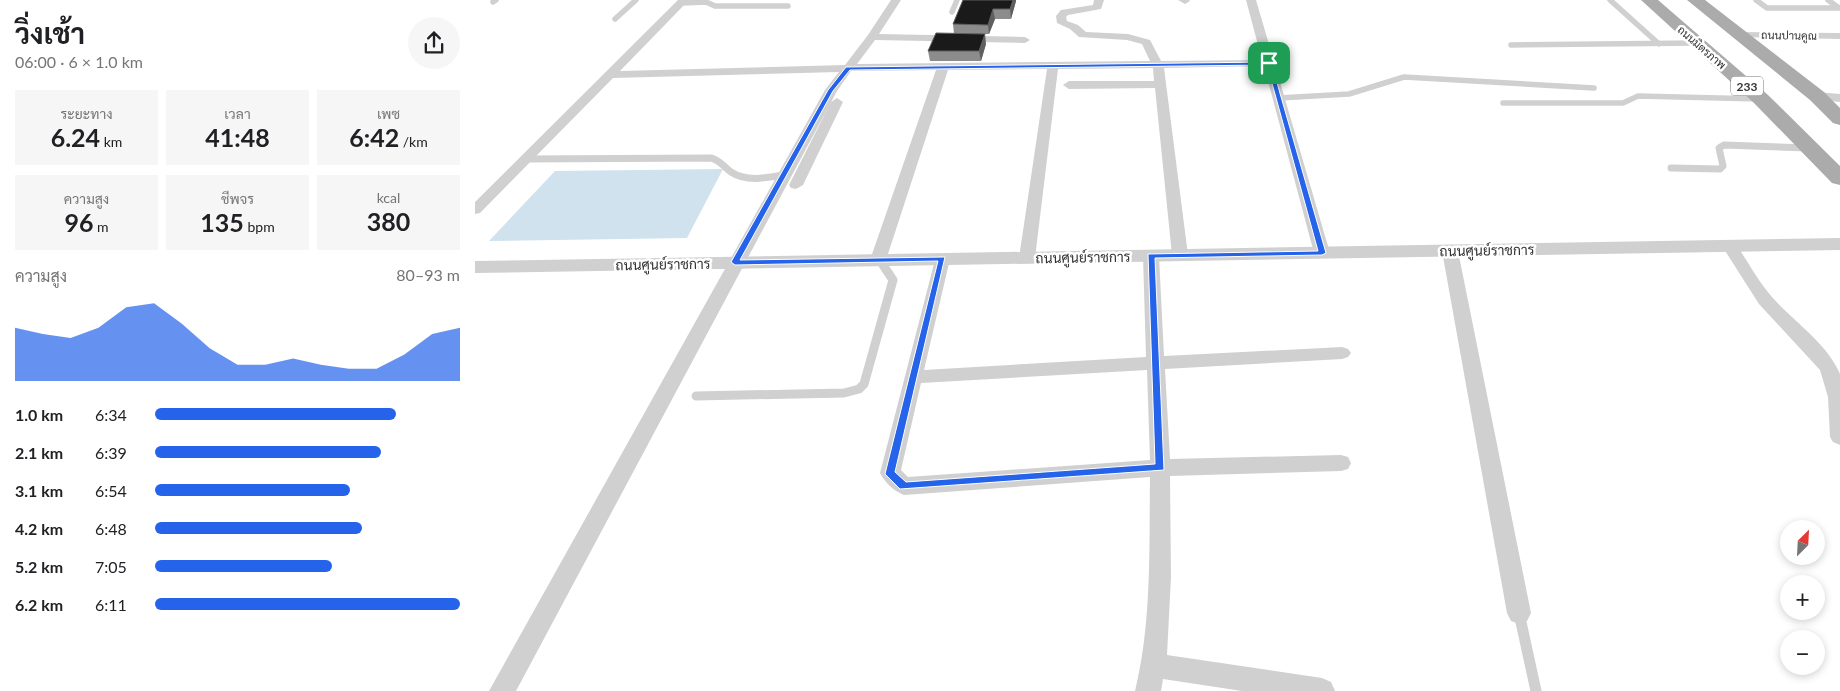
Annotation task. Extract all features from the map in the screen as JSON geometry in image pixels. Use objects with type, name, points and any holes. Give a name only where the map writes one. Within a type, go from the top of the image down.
[{"type":"main road","name":"ถนนมิตรภาพ","points":[[1649,0],[1761,99],[1840,178]]},
{"type":"main road","name":"233","points":[[1695,0],[1817,96],[1840,119]]},
{"type":"street","points":[[502,691],[735,262],[831,90],[872,37],[896,0]]},
{"type":"street","points":[[1099,0],[1097,7],[1065,12],[1061,16],[1062,23],[1075,28],[1083,35],[1140,38],[1146,42],[1158,65],[1180,255]]},
{"type":"street","points":[[1251,0],[1322,253]]},
{"type":"street","points":[[475,210],[683,1]]},
{"type":"street","name":"ถนนปานคูณ","points":[[1739,35],[1840,36]]},
{"type":"street","points":[[872,37],[1025,40]]},
{"type":"street","points":[[609,75],[848,68],[1269,63]]},
{"type":"street","points":[[1027,258],[1053,66]]},
{"type":"street","points":[[878,260],[943,68]]},
{"type":"street","points":[[1069,85],[1160,84]]},
{"type":"street","points":[[796,185],[842,92],[831,90]]},
{"type":"street","points":[[1817,96],[1840,98]]},
{"type":"street","name":"ถนนศูนย์ราชการ","points":[[475,267],[1840,244]]},
{"type":"street","points":[[1730,246],[1765,300],[1824,361],[1830,370],[1836,383],[1840,437]]},
{"type":"street","points":[[1450,251],[1519,613]]},
{"type":"street","points":[[1148,691],[1154,665],[1160,577],[1160,468],[1151,256]]},
{"type":"street","points":[[942,259],[890,474],[904,486],[1160,468],[1341,463]]},
{"type":"street","points":[[913,377],[1342,353]]},
{"type":"street","points":[[1154,665],[1322,691]]},
{"type":"lane","points":[[615,19],[636,0]]},
{"type":"lane","points":[[952,12],[957,0]]},
{"type":"lane","points":[[1610,0],[1659,44]]},
{"type":"lane","points":[[1756,0],[1767,8],[1839,8],[1828,0]]},
{"type":"lane","points":[[683,1],[705,2],[715,6],[788,6]]},
{"type":"lane","points":[[1511,45],[1698,43]]},
{"type":"lane","points":[[1279,98],[1349,94],[1404,77],[1594,88]]},
{"type":"lane","points":[[1503,103],[1623,103],[1638,96],[1761,99]]},
{"type":"lane","points":[[1671,168],[1722,168],[1719,148],[1724,145],[1811,148]]},
{"type":"lane","points":[[525,159],[711,158],[717,159],[732,172],[743,177],[757,179],[783,176]]},
{"type":"lane","points":[[696,396],[844,393],[859,389],[864,384],[893,280],[891,274],[878,260]]},
{"type":"lane","points":[[1519,613],[1535,691]]},
{"type":"water","points":[[723,169],[687,238],[489,241],[555,171]]},
{"type":"building","points":[[963,0],[1013,0],[1010,9],[993,9],[988,25],[953,24]]},
{"type":"building","points":[[936,33],[985,34],[979,51],[928,51]]},
{"type":"route","points":[[1269,63],[1322,253],[1151,256],[1160,468],[904,486],[890,474],[942,259],[735,262],[831,90],[848,68],[1269,63]]}]
